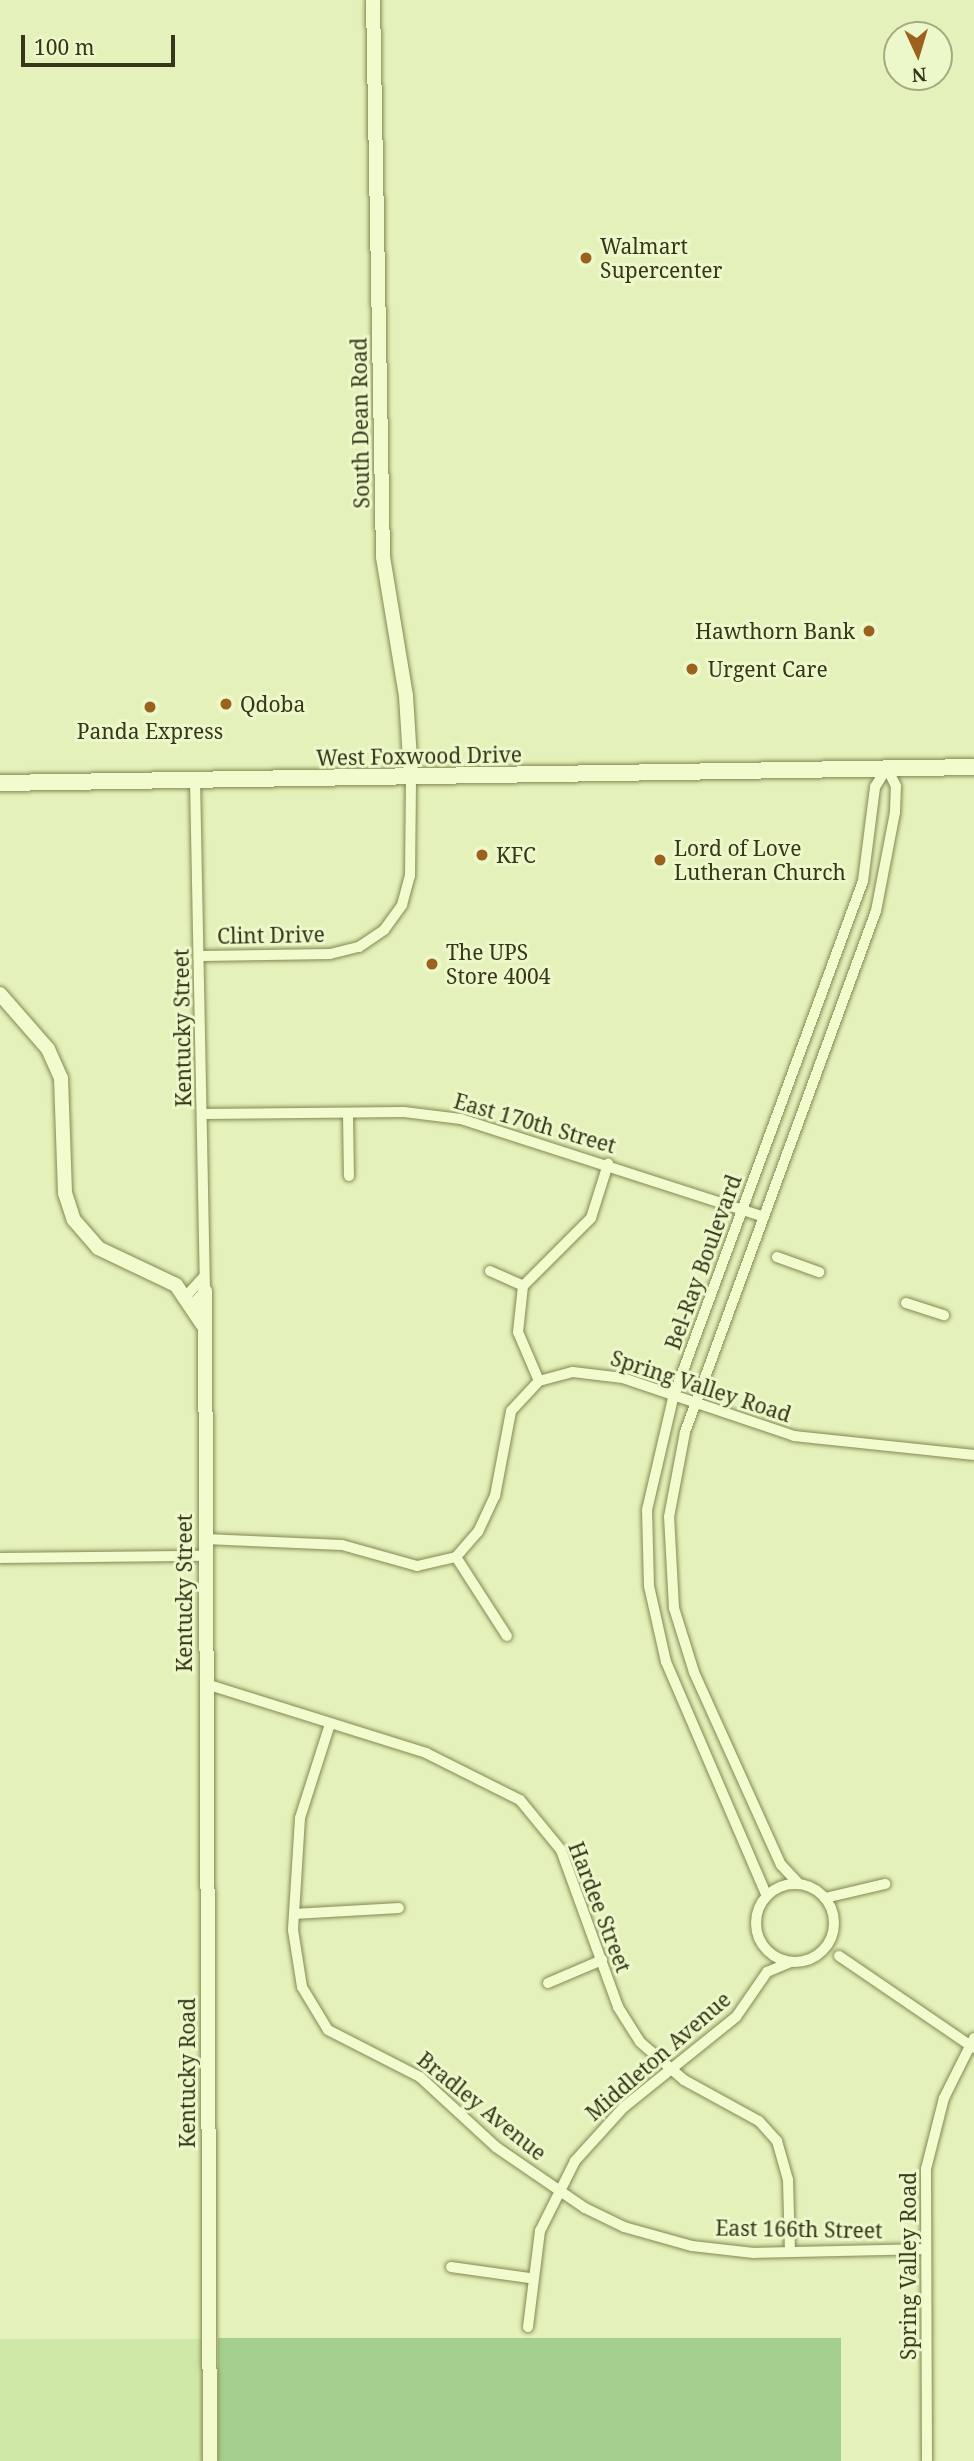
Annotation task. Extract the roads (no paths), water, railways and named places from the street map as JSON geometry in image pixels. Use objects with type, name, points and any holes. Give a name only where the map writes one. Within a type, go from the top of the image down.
[{"type":"main road","name":"West Foxwood Drive","points":[[0,783],[974,767]]},
{"type":"street","name":"South Dean Road","points":[[373,0],[383,557],[407,696],[411,776]]},
{"type":"street","name":"Bel-Ray Boulevard","points":[[766,1894],[660,1640],[649,1586],[648,1510],[673,1398],[863,881],[874,787],[887,768],[896,786],[895,812],[883,887],[695,1406],[669,1517],[670,1576],[681,1635],[781,1865],[799,1884],[825,1898]]},
{"type":"street","name":"Clint Drive","points":[[202,956],[330,954],[359,947],[384,930],[402,905],[410,876],[411,776]]},
{"type":"street","name":"Kentucky Street","points":[[195,781],[202,956],[204,1114],[206,1684]]},
{"type":"street","points":[[863,881],[883,887]]},
{"type":"street","points":[[0,994],[48,1049],[61,1078],[65,1186],[74,1220],[98,1248],[167,1278],[189,1301],[205,1333]]},
{"type":"street","points":[[811,1026],[831,1034]]},
{"type":"street","name":"East 170th Street","points":[[204,1114],[461,1119],[608,1164],[764,1217]]},
{"type":"street","points":[[348,1115],[349,1176]]},
{"type":"street","points":[[205,1539],[342,1545],[417,1566],[456,1557],[478,1532],[495,1496],[510,1411],[539,1381],[518,1332],[523,1286],[591,1218],[608,1164]]},
{"type":"street","points":[[777,1257],[819,1272]]},
{"type":"street","points":[[490,1271],[523,1286]]},
{"type":"street","points":[[189,1301],[205,1275]]},
{"type":"street","points":[[189,1301],[205,1291]]},
{"type":"street","points":[[906,1303],[944,1315]]},
{"type":"street","name":"Spring Valley Road","points":[[539,1381],[598,1372],[695,1406],[821,1442],[973,1452]]},
{"type":"street","points":[[0,1558],[205,1556]]},
{"type":"street","points":[[456,1557],[507,1636]]},
{"type":"street","points":[[660,1640],[681,1635]]},
{"type":"street","name":"Hardee Street","points":[[206,1684],[426,1754],[520,1800],[561,1850],[627,2024],[671,2070],[759,2121],[777,2141],[788,2180],[790,2252]]},
{"type":"street","name":"Kentucky Road","points":[[206,1684],[210,2461]]},
{"type":"street","name":"Bradley Avenue","points":[[330,1724],[300,1818],[294,1914],[296,1967],[328,2029],[420,2077],[496,2147],[559,2189]]},
{"type":"street","points":[[799,1884],[766,1894],[756,1913],[767,1972],[791,1962],[817,1956],[839,1956],[972,2044]]},
{"type":"street","points":[[839,1956],[825,1898],[885,1884]]},
{"type":"street","points":[[294,1914],[399,1908]]},
{"type":"street","points":[[817,1956],[834,1933]]},
{"type":"street","points":[[761,1943],[791,1962]]},
{"type":"street","points":[[548,1983],[601,1960]]},
{"type":"street","name":"Middleton Avenue","points":[[528,2327],[529,2278],[540,2231],[559,2189],[593,2139],[736,2017],[767,1972]]},
{"type":"street","name":"Spring Valley Road","points":[[927,2461],[925,2249],[930,2147],[972,2044]]},
{"type":"street","name":"East 166th Street","points":[[559,2189],[606,2219],[664,2239],[790,2252],[925,2249]]},
{"type":"street","points":[[451,2267],[529,2278]]},
{"type":"place","name":"Walmart Supercenter","points":[[586,258]]},
{"type":"place","name":"Hawthorn Bank","points":[[869,631]]},
{"type":"place","name":"Urgent Care","points":[[692,669]]},
{"type":"place","name":"Qdoba","points":[[226,704]]},
{"type":"place","name":"Panda Express","points":[[150,707]]},
{"type":"place","name":"KFC","points":[[482,855]]},
{"type":"place","name":"Lord of Love Lutheran Church","points":[[660,860]]},
{"type":"place","name":"The UPS Store 4004","points":[[432,964]]}]
